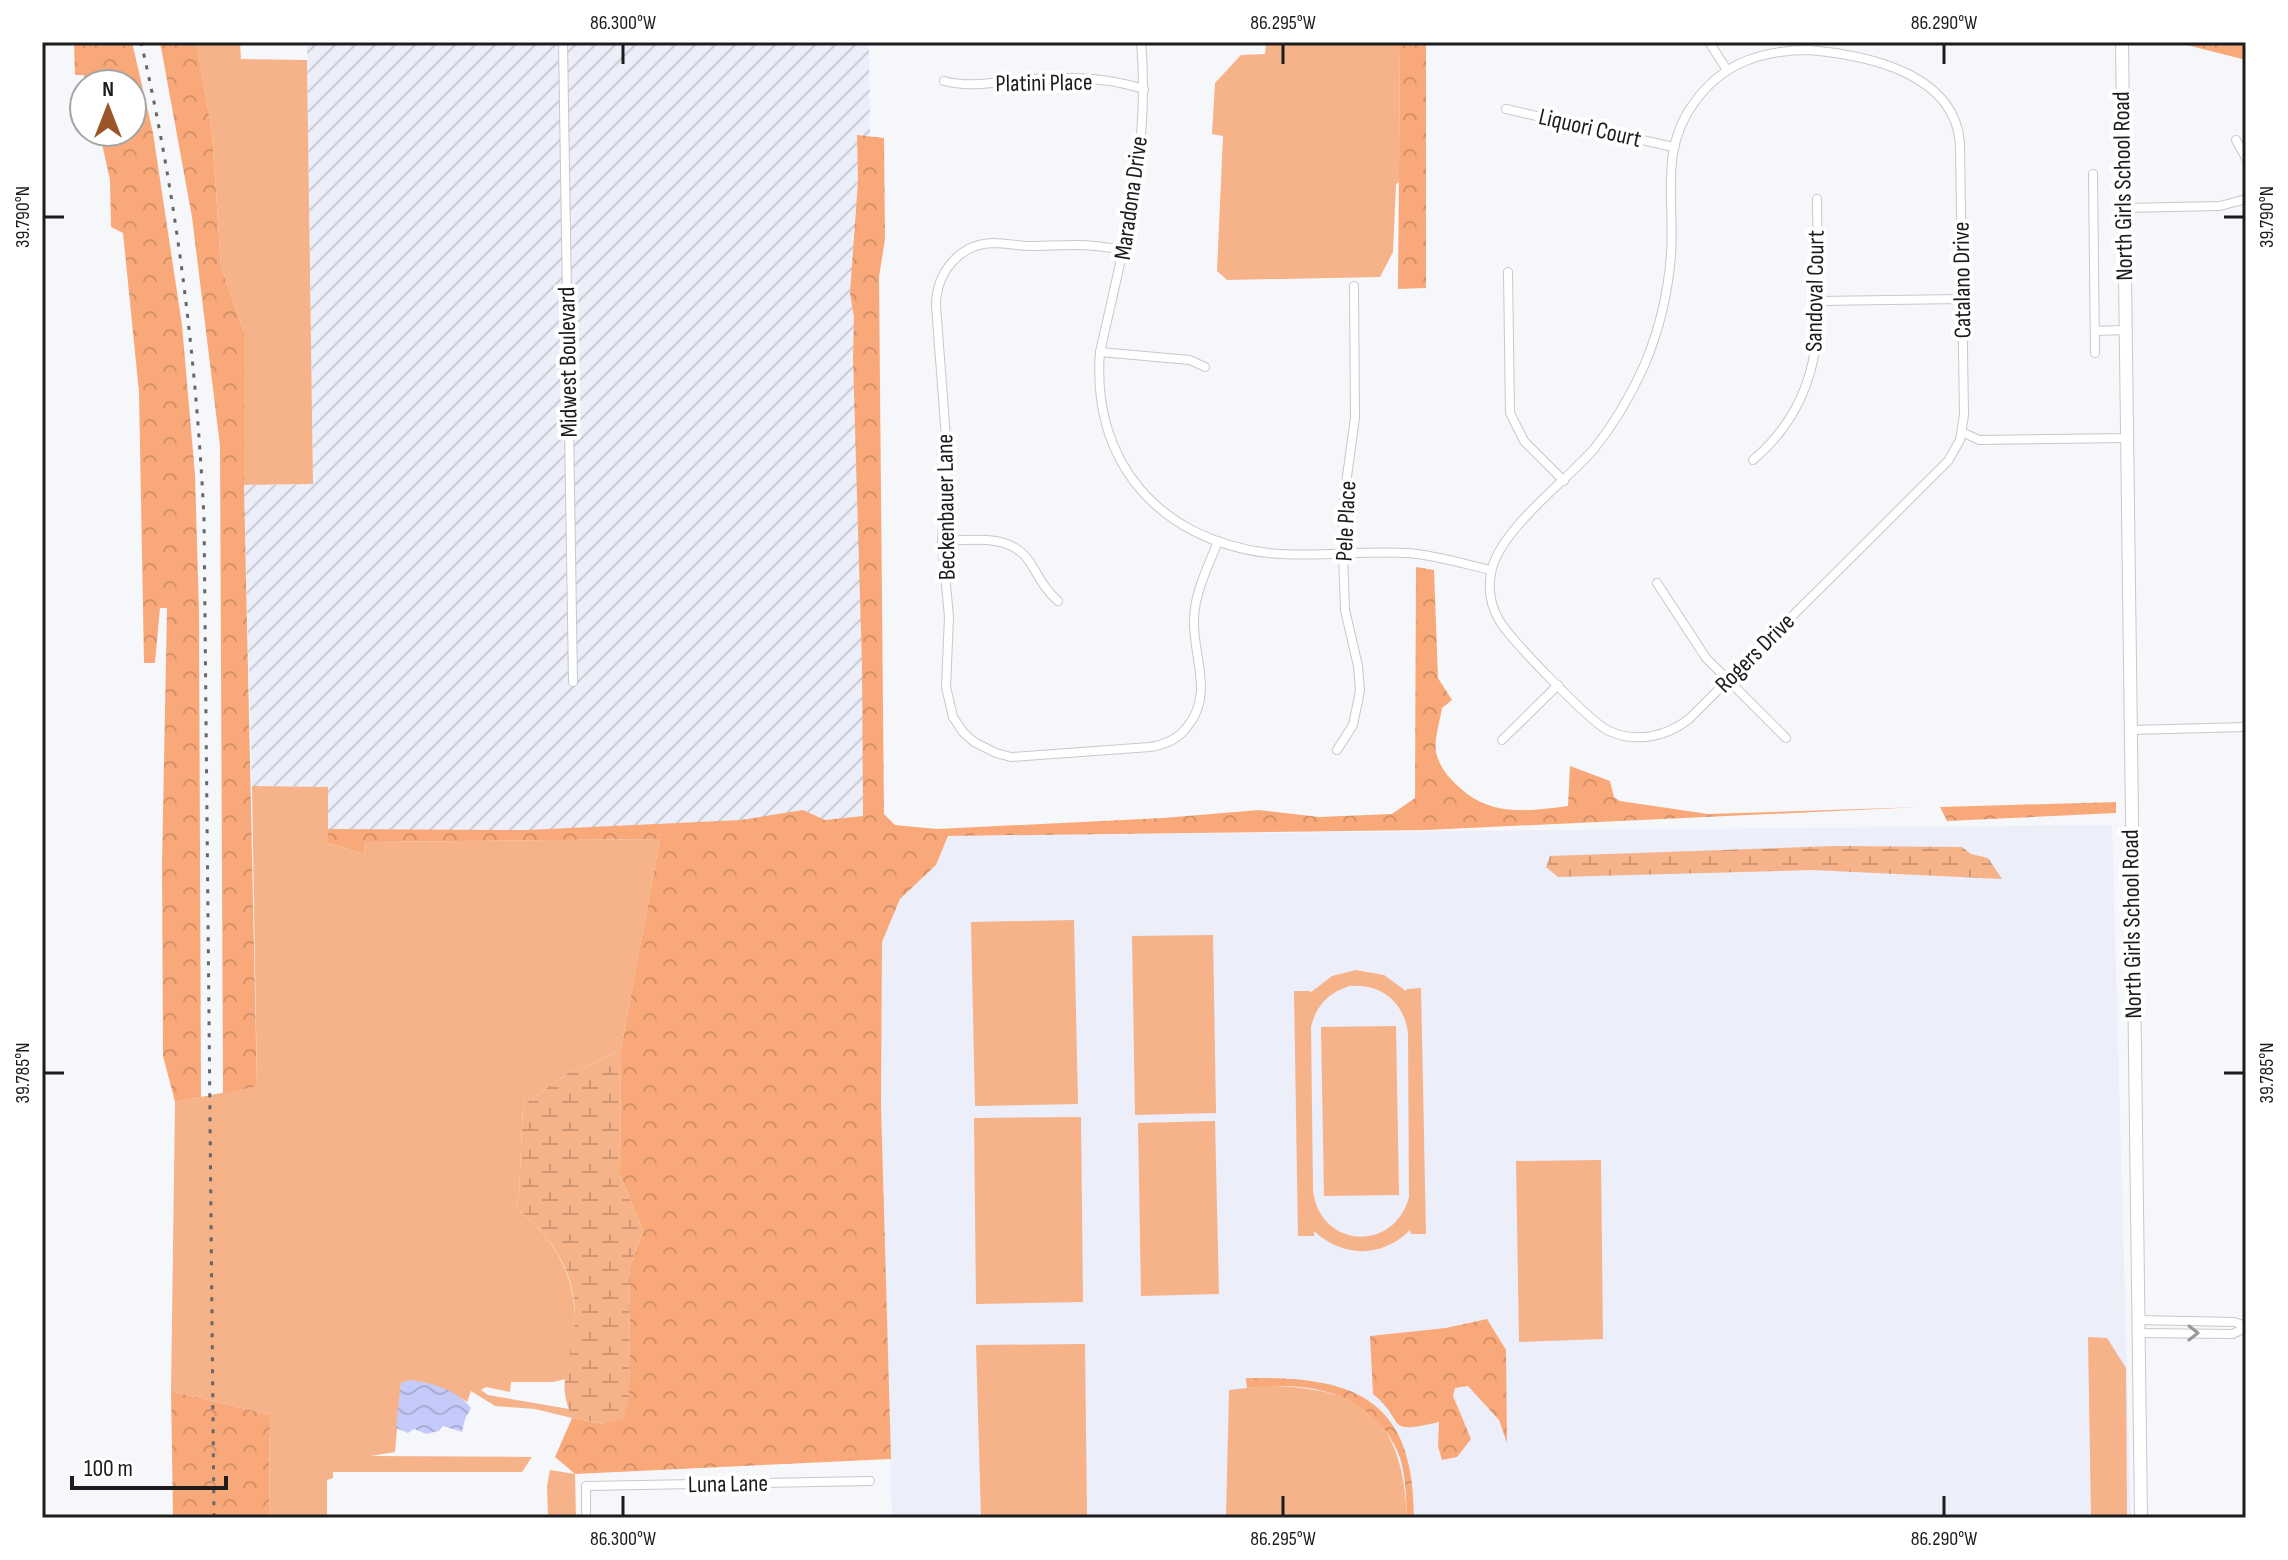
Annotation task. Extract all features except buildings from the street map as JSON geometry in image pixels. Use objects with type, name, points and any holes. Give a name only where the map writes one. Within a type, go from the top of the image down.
[{"type":"main road","name":"North Girls School Road","points":[[2122,42],[2141,1518]]},
{"type":"street","name":"Midwest Boulevard","points":[[563,42],[573,682]]},
{"type":"street","name":"Maradona Drive","points":[[1141,42],[1144,89],[1134,201],[1100,352],[1098,384],[1102,412],[1122,465],[1138,487],[1164,511],[1218,541],[1266,553],[1409,553],[1491,570]]},
{"type":"street","points":[[1491,570],[1503,542],[1564,481],[1605,434],[1641,372],[1664,304],[1672,233],[1669,177],[1673,147],[1681,124],[1694,102],[1710,83],[1727,70],[1709,42]]},
{"type":"street","name":"Catalano Drive","points":[[1727,70],[1754,56],[1784,51],[1828,52],[1860,58],[1905,73],[1930,86],[1946,101],[1958,127],[1962,432]]},
{"type":"street","name":"Platini Place","points":[[944,81],[963,86],[1031,79],[1078,79],[1144,89]]},
{"type":"street","name":"Liquori Court","points":[[1506,109],[1673,147]]},
{"type":"street","points":[[2236,140],[2246,158]]},
{"type":"street","name":"North Girls School Road","points":[[2093,174],[2095,353]]},
{"type":"street","name":"Sandoval Court","points":[[1753,460],[1781,433],[1805,392],[1816,350],[1817,199]]},
{"type":"street","points":[[2124,208],[2220,206],[2246,199]]},
{"type":"street","name":"Beckenbauer Lane","points":[[1125,251],[1087,243],[979,246],[958,256],[946,269],[938,285],[936,302],[948,464],[942,541],[949,617],[947,698],[956,723],[980,746],[998,754],[1023,757],[1150,747],[1162,745],[1177,736],[1192,721],[1200,702],[1194,612],[1218,541]]},
{"type":"street","points":[[1508,272],[1510,413],[1524,441],[1564,481]]},
{"type":"street","name":"Pele Place","points":[[1337,750],[1354,720],[1360,686],[1345,610],[1343,553],[1344,498],[1355,418],[1354,286]]},
{"type":"street","points":[[1817,301],[1962,299]]},
{"type":"street","points":[[2095,331],[2125,330]]},
{"type":"street","points":[[1100,352],[1190,360],[1205,367]]},
{"type":"street","points":[[1962,432],[1979,440],[2126,438]]},
{"type":"street","name":"Rogers Drive","points":[[1491,570],[1491,596],[1498,618],[1597,724],[1623,736],[1646,738],[1669,732],[1685,723],[1948,461],[1962,432]]},
{"type":"street","points":[[942,541],[989,540],[1007,544],[1023,554],[1042,585],[1058,601]]},
{"type":"street","points":[[1657,583],[1698,648],[1786,738]]},
{"type":"street","points":[[1502,740],[1558,685]]},
{"type":"street","points":[[2130,730],[2246,727]]},
{"type":"street","points":[[2138,1327],[2234,1322],[2246,1327]]},
{"type":"street","name":"Luna Lane","points":[[586,1518],[586,1486],[870,1481]]},
{"type":"shaded area","points":[[307,42],[869,42],[877,835],[328,843],[328,787],[252,786],[244,485],[313,484]]},
{"type":"shaded area","points":[[2112,825],[2131,1518],[892,1518],[881,1104],[882,942],[900,899],[936,865],[948,836]]},
{"type":"green space","points":[[74,42],[132,42],[138,68],[75,68]]},
{"type":"green space","points":[[160,42],[196,42],[212,132],[221,267],[244,332],[244,485],[257,1086],[223,1094],[220,446],[192,217]]},
{"type":"green space","points":[[196,42],[240,42],[241,59],[307,60],[313,484],[244,485],[244,332],[221,267],[212,132]]},
{"type":"green space","points":[[1266,42],[1400,42],[1399,182],[1396,184],[1393,252],[1380,277],[1227,280],[1217,271],[1223,136],[1212,134],[1215,83],[1241,55],[1265,54]]},
{"type":"green space","points":[[1400,42],[1426,42],[1426,288],[1398,289]]},
{"type":"green space","points":[[2175,42],[2246,42],[2246,60]]},
{"type":"green space","points":[[148,111],[182,325],[195,475],[199,610],[201,1097],[175,1102],[163,1056],[162,864],[167,608],[160,608],[155,663],[144,663],[139,392],[123,233],[111,227],[110,180],[103,148],[148,148]]},
{"type":"green space","points":[[857,135],[884,138],[885,239],[879,277],[884,814],[895,825],[937,829],[1259,810],[1319,817],[1392,814],[1415,798],[1416,567],[1434,570],[1438,678],[1452,700],[1442,708],[1436,752],[1442,768],[1452,780],[1485,804],[1511,810],[1568,806],[1570,766],[1610,781],[1614,797],[1620,801],[1708,814],[1921,807],[1426,830],[948,836],[936,865],[900,899],[882,942],[881,1104],[891,1459],[575,1474],[555,1457],[572,1418],[604,1424],[629,1398],[630,1267],[643,1231],[620,1175],[621,1049],[660,839],[365,842],[364,854],[328,843],[328,829],[527,830],[741,820],[803,810],[825,820],[863,816],[854,317],[850,293],[858,181]]},
{"type":"green space","points":[[252,786],[328,787],[328,843],[364,854],[365,842],[660,839],[621,1049],[568,1073],[523,1105],[516,1208],[540,1230],[559,1256],[574,1301],[574,1334],[566,1379],[511,1382],[510,1392],[486,1387],[481,1390],[488,1395],[569,1409],[572,1418],[535,1409],[495,1406],[471,1391],[467,1402],[426,1383],[401,1383],[395,1452],[371,1456],[532,1457],[522,1472],[333,1472],[333,1478],[327,1480],[327,1518],[269,1518],[270,1415],[171,1391],[175,1102],[257,1086]]},
{"type":"green space","points":[[2116,802],[2116,813],[1947,821],[1940,807]]},
{"type":"green space","points":[[1835,846],[1962,847],[1971,854],[1988,858],[2002,879],[1812,870],[1558,877],[1546,867],[1550,856]]},
{"type":"green space","points":[[1074,920],[1078,1104],[975,1106],[971,922]]},
{"type":"green space","points":[[1213,935],[1216,1113],[1135,1115],[1132,936]]},
{"type":"green space","points":[[1356,970],[1384,975],[1406,991],[1421,988],[1426,1234],[1411,1234],[1410,1230],[1387,1246],[1375,1250],[1350,1250],[1337,1246],[1314,1231],[1314,1236],[1298,1236],[1294,991],[1310,993],[1332,976]],"holes":[[[1349,986],[1360,986],[1389,996],[1406,1022],[1409,1197],[1401,1215],[1388,1228],[1373,1235],[1357,1236],[1342,1232],[1328,1223],[1318,1209],[1313,1189],[1311,1027],[1316,1013],[1329,997]]]},
{"type":"green space","points":[[1396,1026],[1399,1195],[1324,1196],[1321,1027]]},
{"type":"green space","points":[[621,1049],[620,1175],[643,1231],[630,1267],[629,1398],[624,1419],[604,1424],[572,1418],[565,1385],[575,1320],[571,1286],[551,1243],[516,1208],[523,1105],[568,1073]]},
{"type":"green space","points":[[1081,1117],[1083,1302],[976,1304],[974,1118]]},
{"type":"green space","points":[[1215,1121],[1219,1294],[1141,1296],[1138,1123]]},
{"type":"green space","points":[[1601,1160],[1603,1339],[1519,1342],[1516,1161]]},
{"type":"green space","points":[[1487,1319],[1506,1350],[1507,1443],[1499,1420],[1468,1386],[1455,1388],[1453,1396],[1471,1439],[1457,1457],[1442,1460],[1438,1446],[1439,1422],[1402,1426],[1373,1394],[1370,1336],[1446,1328]]},
{"type":"green space","points":[[2088,1337],[2107,1338],[2126,1368],[2127,1518],[2091,1518]]},
{"type":"green space","points":[[1085,1344],[1087,1515],[981,1518],[976,1345]]},
{"type":"green space","points":[[1246,1378],[1318,1382],[1347,1390],[1371,1402],[1390,1420],[1403,1445],[1411,1477],[1414,1518],[1407,1518],[1404,1475],[1397,1450],[1385,1430],[1370,1414],[1353,1402],[1313,1389],[1291,1386],[1247,1388]]},
{"type":"green space","points":[[1265,1386],[1328,1393],[1352,1402],[1371,1414],[1386,1432],[1397,1455],[1404,1483],[1407,1518],[1226,1518],[1229,1390]]},
{"type":"green space","points":[[171,1391],[270,1415],[269,1518],[173,1518]]},
{"type":"green space","points":[[550,1470],[575,1474],[576,1518],[548,1518]]},
{"type":"water","points":[[409,1380],[443,1388],[465,1402],[471,1408],[462,1432],[443,1426],[439,1431],[426,1434],[414,1429],[408,1433],[396,1428],[401,1383]]},
{"type":"railway","points":[[141,42],[165,160],[183,278],[196,398],[204,518],[214,1518]]}]
